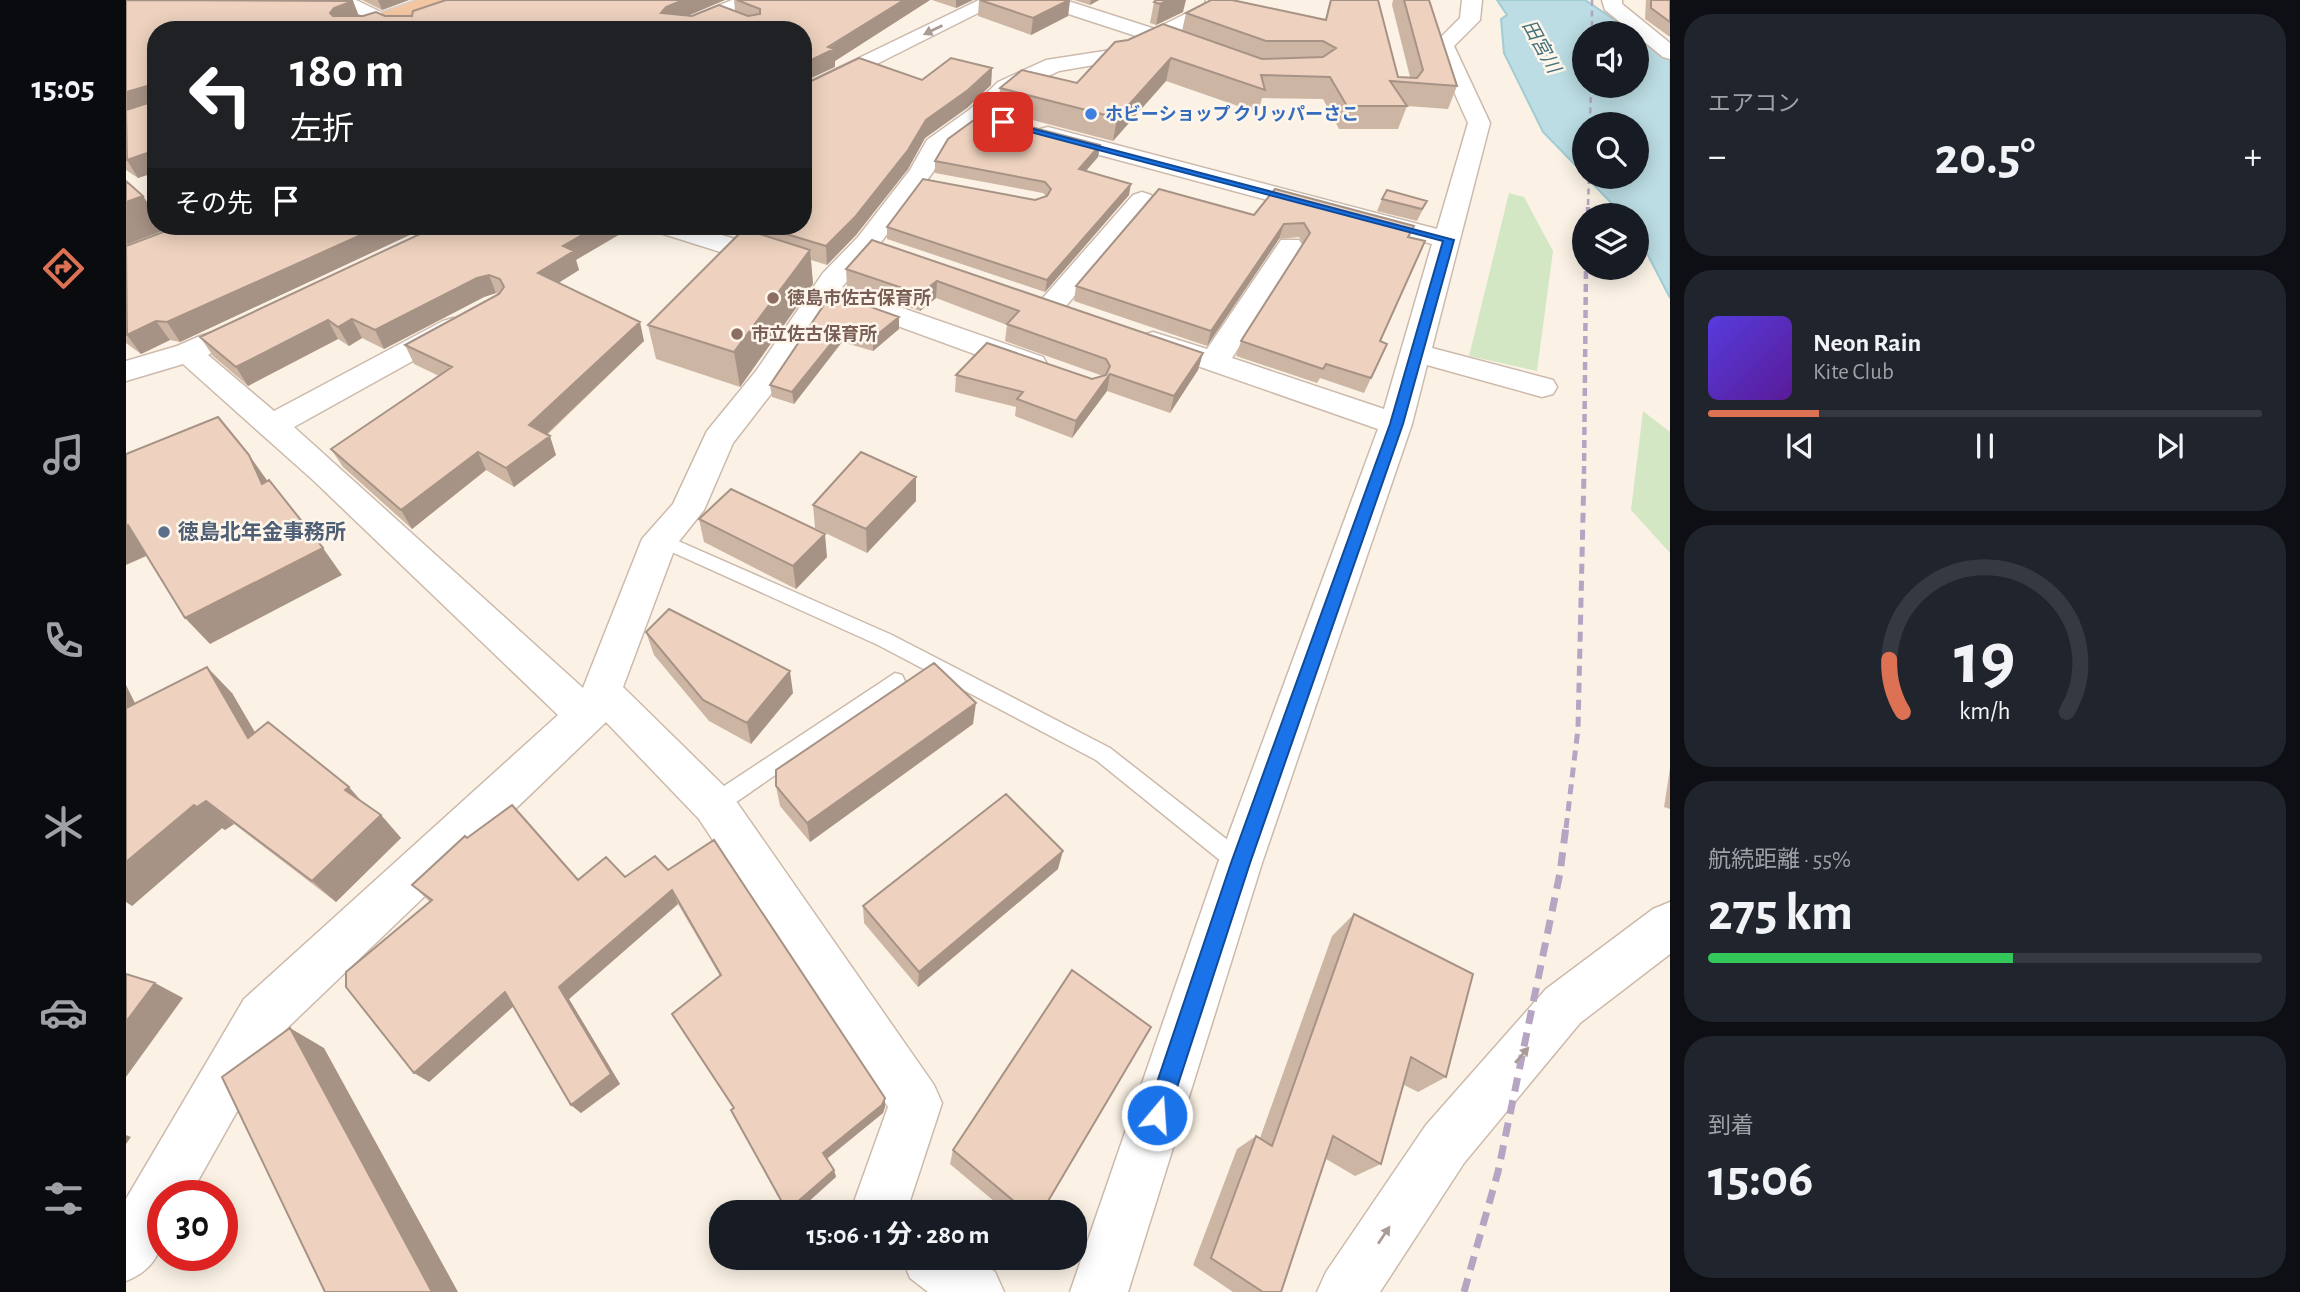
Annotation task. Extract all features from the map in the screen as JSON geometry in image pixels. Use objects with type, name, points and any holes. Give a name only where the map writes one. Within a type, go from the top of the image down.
[{"type":"highway","points":[[406,21],[442,5]]},
{"type":"street","points":[[340,0],[384,21]]},
{"type":"street","points":[[699,21],[749,0]]},
{"type":"street","points":[[812,90],[995,0]]},
{"type":"street","points":[[1045,0],[1172,41]]},
{"type":"street","points":[[126,1254],[262,1017],[594,703],[660,539],[687,510],[718,439],[767,378],[817,277],[880,248],[928,182],[935,145],[990,119],[1006,87],[1054,65],[1116,56],[1172,41],[1214,7],[1216,0]]},
{"type":"street","points":[[1099,1292],[1240,863],[1396,424],[1449,240],[1479,123],[1443,45],[1470,20],[1472,0]]},
{"type":"street","points":[[1612,0],[1612,6],[1667,48]]},
{"type":"street","points":[[1029,129],[1449,240]]},
{"type":"street","points":[[1050,306],[1142,200]]},
{"type":"street","points":[[693,235],[817,277],[1062,374]]},
{"type":"street","points":[[1214,362],[1290,246]]},
{"type":"street","points":[[271,426],[483,311]]},
{"type":"street","points":[[126,371],[188,353],[236,330]]},
{"type":"street","points":[[1126,332],[1396,424]]},
{"type":"street","points":[[188,353],[714,805],[916,1103],[882,1200]]},
{"type":"street","points":[[1416,353],[1542,387]]},
{"type":"street","points":[[1346,1292],[1445,1144],[1563,1006],[1670,925]]},
{"type":"street","points":[[946,1270],[975,1292]]},
{"type":"lane","points":[[716,14],[736,21]]},
{"type":"lane","points":[[660,539],[885,640],[1103,754],[1240,863]]},
{"type":"lane","points":[[714,805],[895,681]]},
{"type":"green space","points":[[1509,193],[1524,197],[1553,251],[1537,371],[1469,356]]},
{"type":"green space","points":[[1643,411],[1670,432],[1670,553],[1631,510]]},
{"type":"water","name":"田宮川","points":[[1497,0],[1585,0],[1616,21],[1572,21],[1572,98],[1649,98],[1649,44],[1670,58],[1670,298],[1649,257],[1649,203],[1611,203],[1598,189],[1649,189],[1649,112],[1572,112],[1572,162],[1543,132],[1504,53],[1501,19],[1507,15]]},
{"type":"building","points":[[126,0],[353,1],[334,8],[330,13],[333,16],[363,16],[376,12],[385,16],[412,16],[413,11],[446,0],[683,0],[666,7],[661,13],[692,16],[719,5],[748,16],[760,14],[760,9],[737,0],[904,0],[828,47],[834,49],[812,60],[812,21],[147,21],[147,86],[126,92]]},
{"type":"building","points":[[980,0],[1069,0],[1033,18]]},
{"type":"building","points":[[1168,0],[1160,4],[1154,2]]},
{"type":"building","points":[[1211,0],[1232,0],[1326,20],[1331,0],[1378,0],[1398,77],[1417,78],[1423,70],[1404,0],[1429,0],[1457,86],[1390,81],[1407,106],[1347,106],[1330,77],[1261,75],[1265,90],[1171,58],[1117,118],[1000,88],[1022,70],[1077,83],[1115,42],[1128,40],[1163,24],[1262,59],[1323,57],[1336,48],[1323,41],[1266,41],[1186,13]]},
{"type":"building","points":[[1651,0],[1670,0],[1670,22],[1651,8]]},
{"type":"building","points":[[859,58],[922,80],[951,58],[992,68],[968,90],[926,120],[908,150],[855,217],[826,246],[790,235],[812,235],[812,81]]},
{"type":"building","points":[[147,103],[147,153],[127,160],[126,110]]},
{"type":"building","points":[[982,114],[1100,145],[1079,169],[1131,184],[1047,280],[887,227],[923,179],[1035,200],[1047,196],[1051,189],[1045,182],[935,161],[948,139]]},
{"type":"building","points":[[126,181],[143,196],[126,202]]},
{"type":"building","points":[[1159,189],[1254,215],[1275,189],[1414,226],[1408,237],[1425,241],[1380,341],[1387,344],[1371,378],[1326,364],[1323,369],[1241,341],[1310,233],[1304,223],[1284,224],[1211,331],[1076,286]]},
{"type":"building","points":[[1387,190],[1427,201],[1422,209],[1382,199]]},
{"type":"building","points":[[155,235],[361,235],[167,322],[156,321],[127,335],[126,246]]},
{"type":"building","points":[[418,235],[582,235],[563,246],[574,251],[538,273],[640,322],[529,425],[550,436],[506,468],[478,452],[401,510],[331,449],[452,367],[405,345],[499,294],[504,287],[500,279],[489,275],[477,278],[375,330],[352,319],[338,327],[328,320],[236,367],[200,337]]},
{"type":"building","points":[[738,235],[763,235],[810,250],[734,352],[648,325]]},
{"type":"building","points":[[872,240],[1203,353],[1174,396],[1110,374],[1076,421],[1017,399],[1023,392],[956,375],[987,343],[1092,379],[1106,375],[1110,366],[1106,359],[1007,324],[1019,311],[937,281],[920,294],[846,269]]},
{"type":"building","points":[[832,293],[899,317],[873,338],[842,330],[792,392],[770,385]]},
{"type":"building","points":[[218,417],[249,455],[262,484],[269,480],[323,548],[185,618],[128,525],[126,526],[126,454]]},
{"type":"building","points":[[861,452],[916,477],[866,529],[813,505]]},
{"type":"building","points":[[731,489],[825,534],[793,566],[699,519]]},
{"type":"building","points":[[669,609],[790,671],[747,723],[703,700],[646,632]]},
{"type":"building","points":[[934,663],[976,703],[807,823],[776,786],[776,770]]},
{"type":"building","points":[[207,667],[248,738],[268,722],[349,787],[345,790],[381,815],[312,881],[206,801],[197,807],[194,805],[126,862],[126,708]]},
{"type":"building","points":[[1006,794],[1063,851],[919,972],[863,906]]},
{"type":"building","points":[[512,805],[578,880],[606,857],[625,877],[655,856],[668,870],[714,840],[885,1098],[882,1105],[823,1153],[834,1170],[800,1200],[781,1200],[731,1110],[734,1108],[672,1014],[721,975],[672,890],[559,987],[611,1074],[571,1105],[505,992],[414,1073],[346,987],[346,972],[432,900],[412,885],[465,836],[467,838]]},
{"type":"building","points":[[1354,914],[1473,974],[1446,1077],[1411,1057],[1381,1164],[1333,1136],[1281,1292],[1263,1292],[1211,1258],[1256,1136],[1272,1146]]},
{"type":"building","points":[[1072,970],[1151,1027],[1049,1200],[1013,1200],[953,1150]]},
{"type":"building","points":[[126,974],[155,983],[126,1022]]},
{"type":"building","points":[[290,1028],[432,1292],[325,1292],[222,1077]]},
{"type":"railway","points":[[1592,0],[1592,21]]},
{"type":"railway","points":[[1590,112],[1591,98]]},
{"type":"railway","points":[[1588,203],[1589,189]]},
{"type":"railway","points":[[1584,474],[1586,280]]},
{"type":"railway","points":[[1566,828],[1578,729],[1584,473]]},
{"type":"railway","points":[[1464,1292],[1498,1172],[1560,873],[1566,826]]},
{"type":"place","name":"ホビーショップ クリッパーさこ","points":[[1091,114]]},
{"type":"place","name":"徳島市佐古保育所","points":[[773,298]]},
{"type":"place","name":"市立佐古保育所","points":[[737,334]]},
{"type":"place","name":"徳島北年金事務所","points":[[164,532]]},
{"type":"route","points":[[1003,122],[1449,240],[1396,424],[1240,863],[1157,1115]]}]
